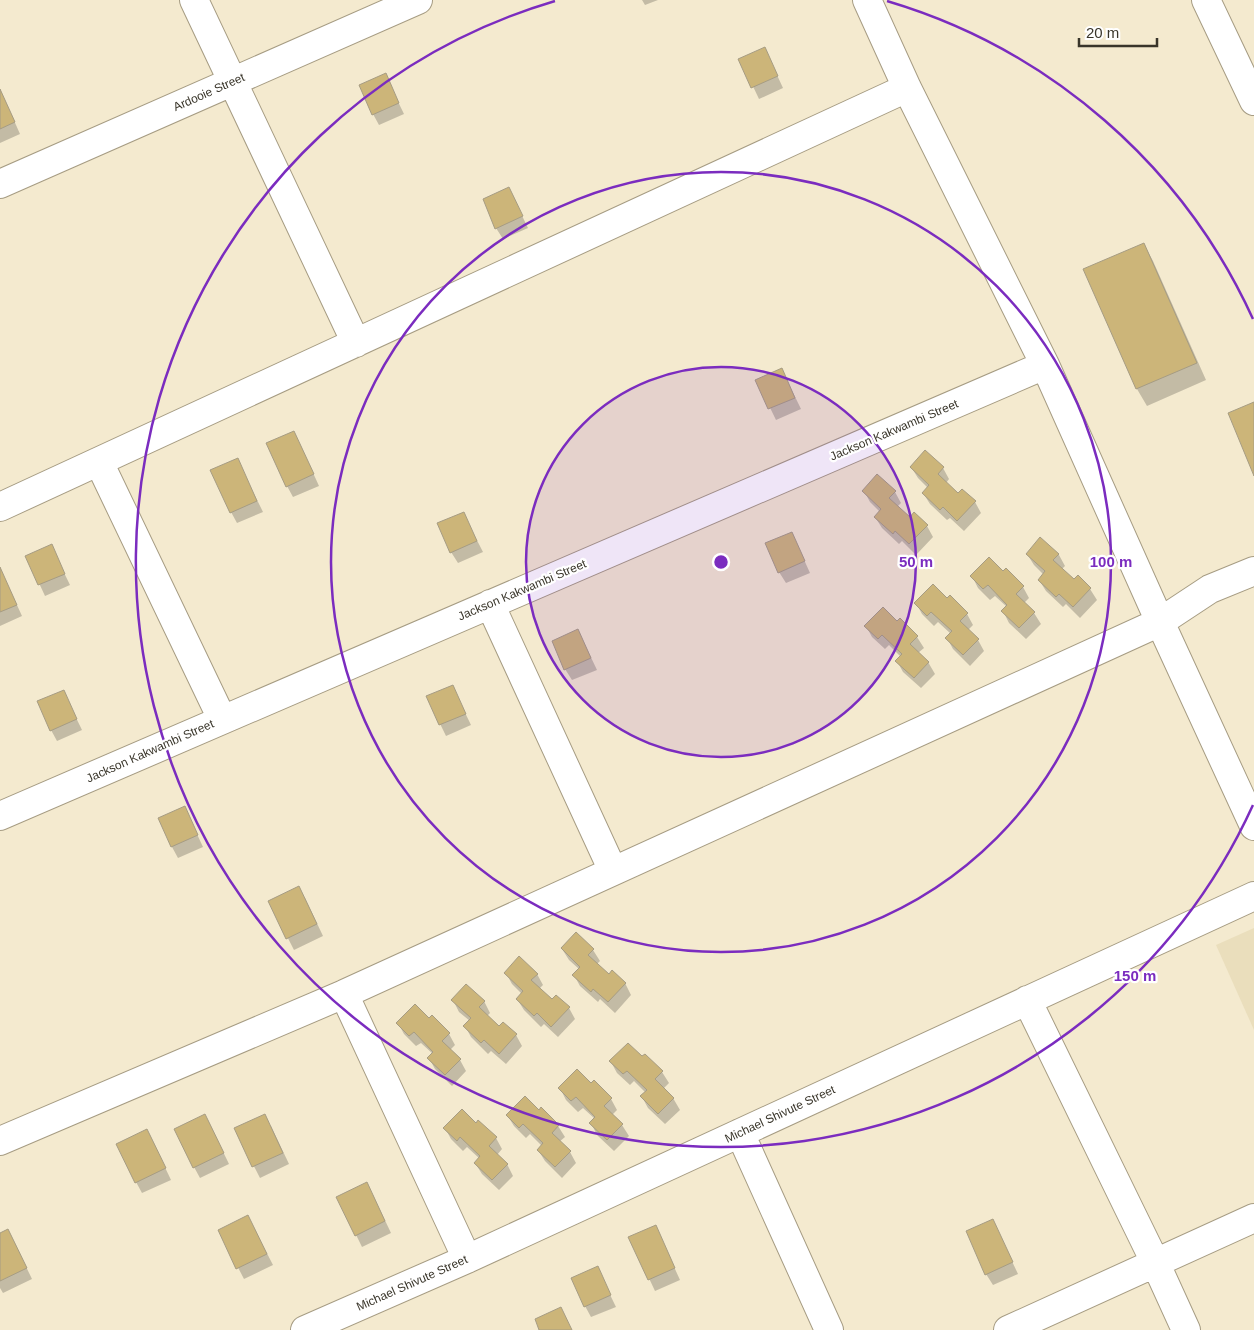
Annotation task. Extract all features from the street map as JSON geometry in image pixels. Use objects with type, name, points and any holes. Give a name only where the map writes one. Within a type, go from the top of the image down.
[{"type":"street","points":[[194,0],[231,82],[356,343]]},
{"type":"street","name":"Ardooie Street","points":[[0,184],[418,0]]},
{"type":"street","points":[[867,0],[907,88],[1045,365],[1254,826]]},
{"type":"street","points":[[1206,0],[1254,101]]},
{"type":"street","points":[[0,507],[907,88]]},
{"type":"street","name":"Jackson Kakwambi Street","points":[[0,816],[1045,365]]},
{"type":"street","points":[[99,462],[222,720]]},
{"type":"street","points":[[0,1141],[344,994],[1160,622],[1210,589],[1254,571]]},
{"type":"street","points":[[490,604],[613,871]]},
{"type":"street","name":"Michael Shivute Street","points":[[305,1330],[467,1260],[1254,896]]},
{"type":"street","points":[[344,994],[467,1260]]},
{"type":"street","points":[[1027,1000],[1155,1262],[1186,1330]]},
{"type":"street","points":[[740,1133],[829,1330]]},
{"type":"street","points":[[1008,1330],[1254,1218]]},
{"type":"shaded area","points":[[1254,928],[1254,1030],[1216,945]]},
{"type":"building","points":[[765,47],[778,76],[751,88],[738,59]]},
{"type":"building","points":[[386,73],[399,103],[372,115],[359,85]]},
{"type":"building","points":[[0,89],[15,122],[0,129]]},
{"type":"building","points":[[509,187],[523,216],[495,229],[483,199]]},
{"type":"building","points":[[1144,243],[1197,363],[1136,389],[1083,269]]},
{"type":"building","points":[[782,368],[795,398],[768,409],[755,380]]},
{"type":"building","points":[[1254,402],[1254,476],[1228,413]]},
{"type":"building","points":[[294,431],[314,474],[286,487],[266,443]]},
{"type":"building","points":[[925,450],[944,467],[938,474],[958,493],[962,489],[976,501],[957,521],[943,507],[940,510],[922,493],[929,485],[910,467]]},
{"type":"building","points":[[238,458],[257,501],[230,513],[210,470]]},
{"type":"building","points":[[877,474],[896,491],[889,498],[910,517],[914,512],[928,525],[909,544],[895,531],[893,534],[874,517],[881,509],[862,491]]},
{"type":"building","points":[[464,512],[477,541],[450,553],[437,523]]},
{"type":"building","points":[[792,532],[805,561],[778,573],[765,543]]},
{"type":"building","points":[[1040,537],[1059,554],[1053,560],[1074,579],[1078,575],[1091,588],[1073,607],[1059,594],[1056,597],[1038,580],[1045,571],[1026,554]]},
{"type":"building","points":[[52,544],[65,574],[38,585],[25,556]]},
{"type":"building","points":[[989,557],[1003,571],[1006,568],[1024,586],[1016,594],[1035,612],[1019,628],[1001,611],[1007,605],[988,585],[983,589],[970,576]]},
{"type":"building","points":[[0,567],[17,605],[0,612]]},
{"type":"building","points":[[933,584],[947,598],[950,595],[968,613],[960,621],[979,639],[963,655],[945,638],[952,631],[931,612],[927,616],[914,603]]},
{"type":"building","points":[[883,607],[897,621],[900,618],[918,636],[910,644],[929,662],[914,678],[895,661],[902,654],[882,635],[878,639],[864,626]]},
{"type":"building","points":[[578,629],[591,658],[564,670],[552,641]]},
{"type":"building","points":[[453,685],[466,714],[439,725],[426,696]]},
{"type":"building","points":[[64,690],[77,719],[50,731],[37,701]]},
{"type":"building","points":[[185,806],[198,835],[171,847],[158,818]]},
{"type":"building","points":[[299,886],[317,924],[286,939],[268,901]]},
{"type":"building","points":[[576,932],[594,949],[588,955],[609,974],[612,970],[626,983],[608,1002],[593,989],[591,992],[572,975],[580,967],[561,948]]},
{"type":"building","points":[[519,956],[538,974],[531,980],[552,999],[556,995],[570,1007],[551,1027],[537,1013],[534,1016],[516,999],[523,991],[504,973]]},
{"type":"building","points":[[466,984],[485,1001],[479,1007],[499,1026],[503,1022],[517,1034],[499,1054],[484,1040],[481,1043],[463,1026],[471,1018],[451,1000]]},
{"type":"building","points":[[415,1004],[429,1018],[432,1015],[450,1033],[442,1041],[461,1059],[445,1075],[427,1058],[433,1052],[414,1032],[409,1036],[396,1023]]},
{"type":"building","points":[[628,1043],[642,1056],[645,1054],[663,1071],[655,1079],[674,1098],[658,1114],[640,1096],[647,1090],[627,1071],[623,1074],[609,1061]]},
{"type":"building","points":[[577,1069],[591,1083],[594,1080],[612,1098],[604,1106],[623,1124],[607,1140],[589,1123],[595,1117],[576,1097],[571,1101],[558,1088]]},
{"type":"building","points":[[525,1096],[539,1110],[541,1107],[559,1125],[552,1133],[571,1151],[555,1167],[537,1150],[543,1143],[523,1124],[519,1128],[506,1115]]},
{"type":"building","points":[[462,1109],[476,1123],[478,1120],[497,1137],[489,1146],[508,1164],[492,1180],[474,1163],[480,1156],[460,1137],[457,1141],[443,1128]]},
{"type":"building","points":[[205,1114],[224,1153],[193,1168],[174,1129]]},
{"type":"building","points":[[265,1114],[283,1153],[252,1167],[234,1128]]},
{"type":"building","points":[[147,1129],[166,1168],[135,1183],[116,1144]]},
{"type":"building","points":[[367,1182],[385,1221],[355,1236],[336,1197]]},
{"type":"building","points":[[248,1215],[267,1254],[236,1269],[218,1230]]},
{"type":"building","points":[[993,1219],[1013,1262],[985,1275],[966,1231]]},
{"type":"building","points":[[656,1225],[675,1268],[648,1280],[628,1237]]},
{"type":"building","points":[[8,1229],[27,1268],[0,1281],[0,1233]]},
{"type":"building","points":[[598,1266],[611,1295],[584,1307],[571,1278]]},
{"type":"building","points":[[561,1307],[572,1330],[539,1330],[535,1319]]}]
